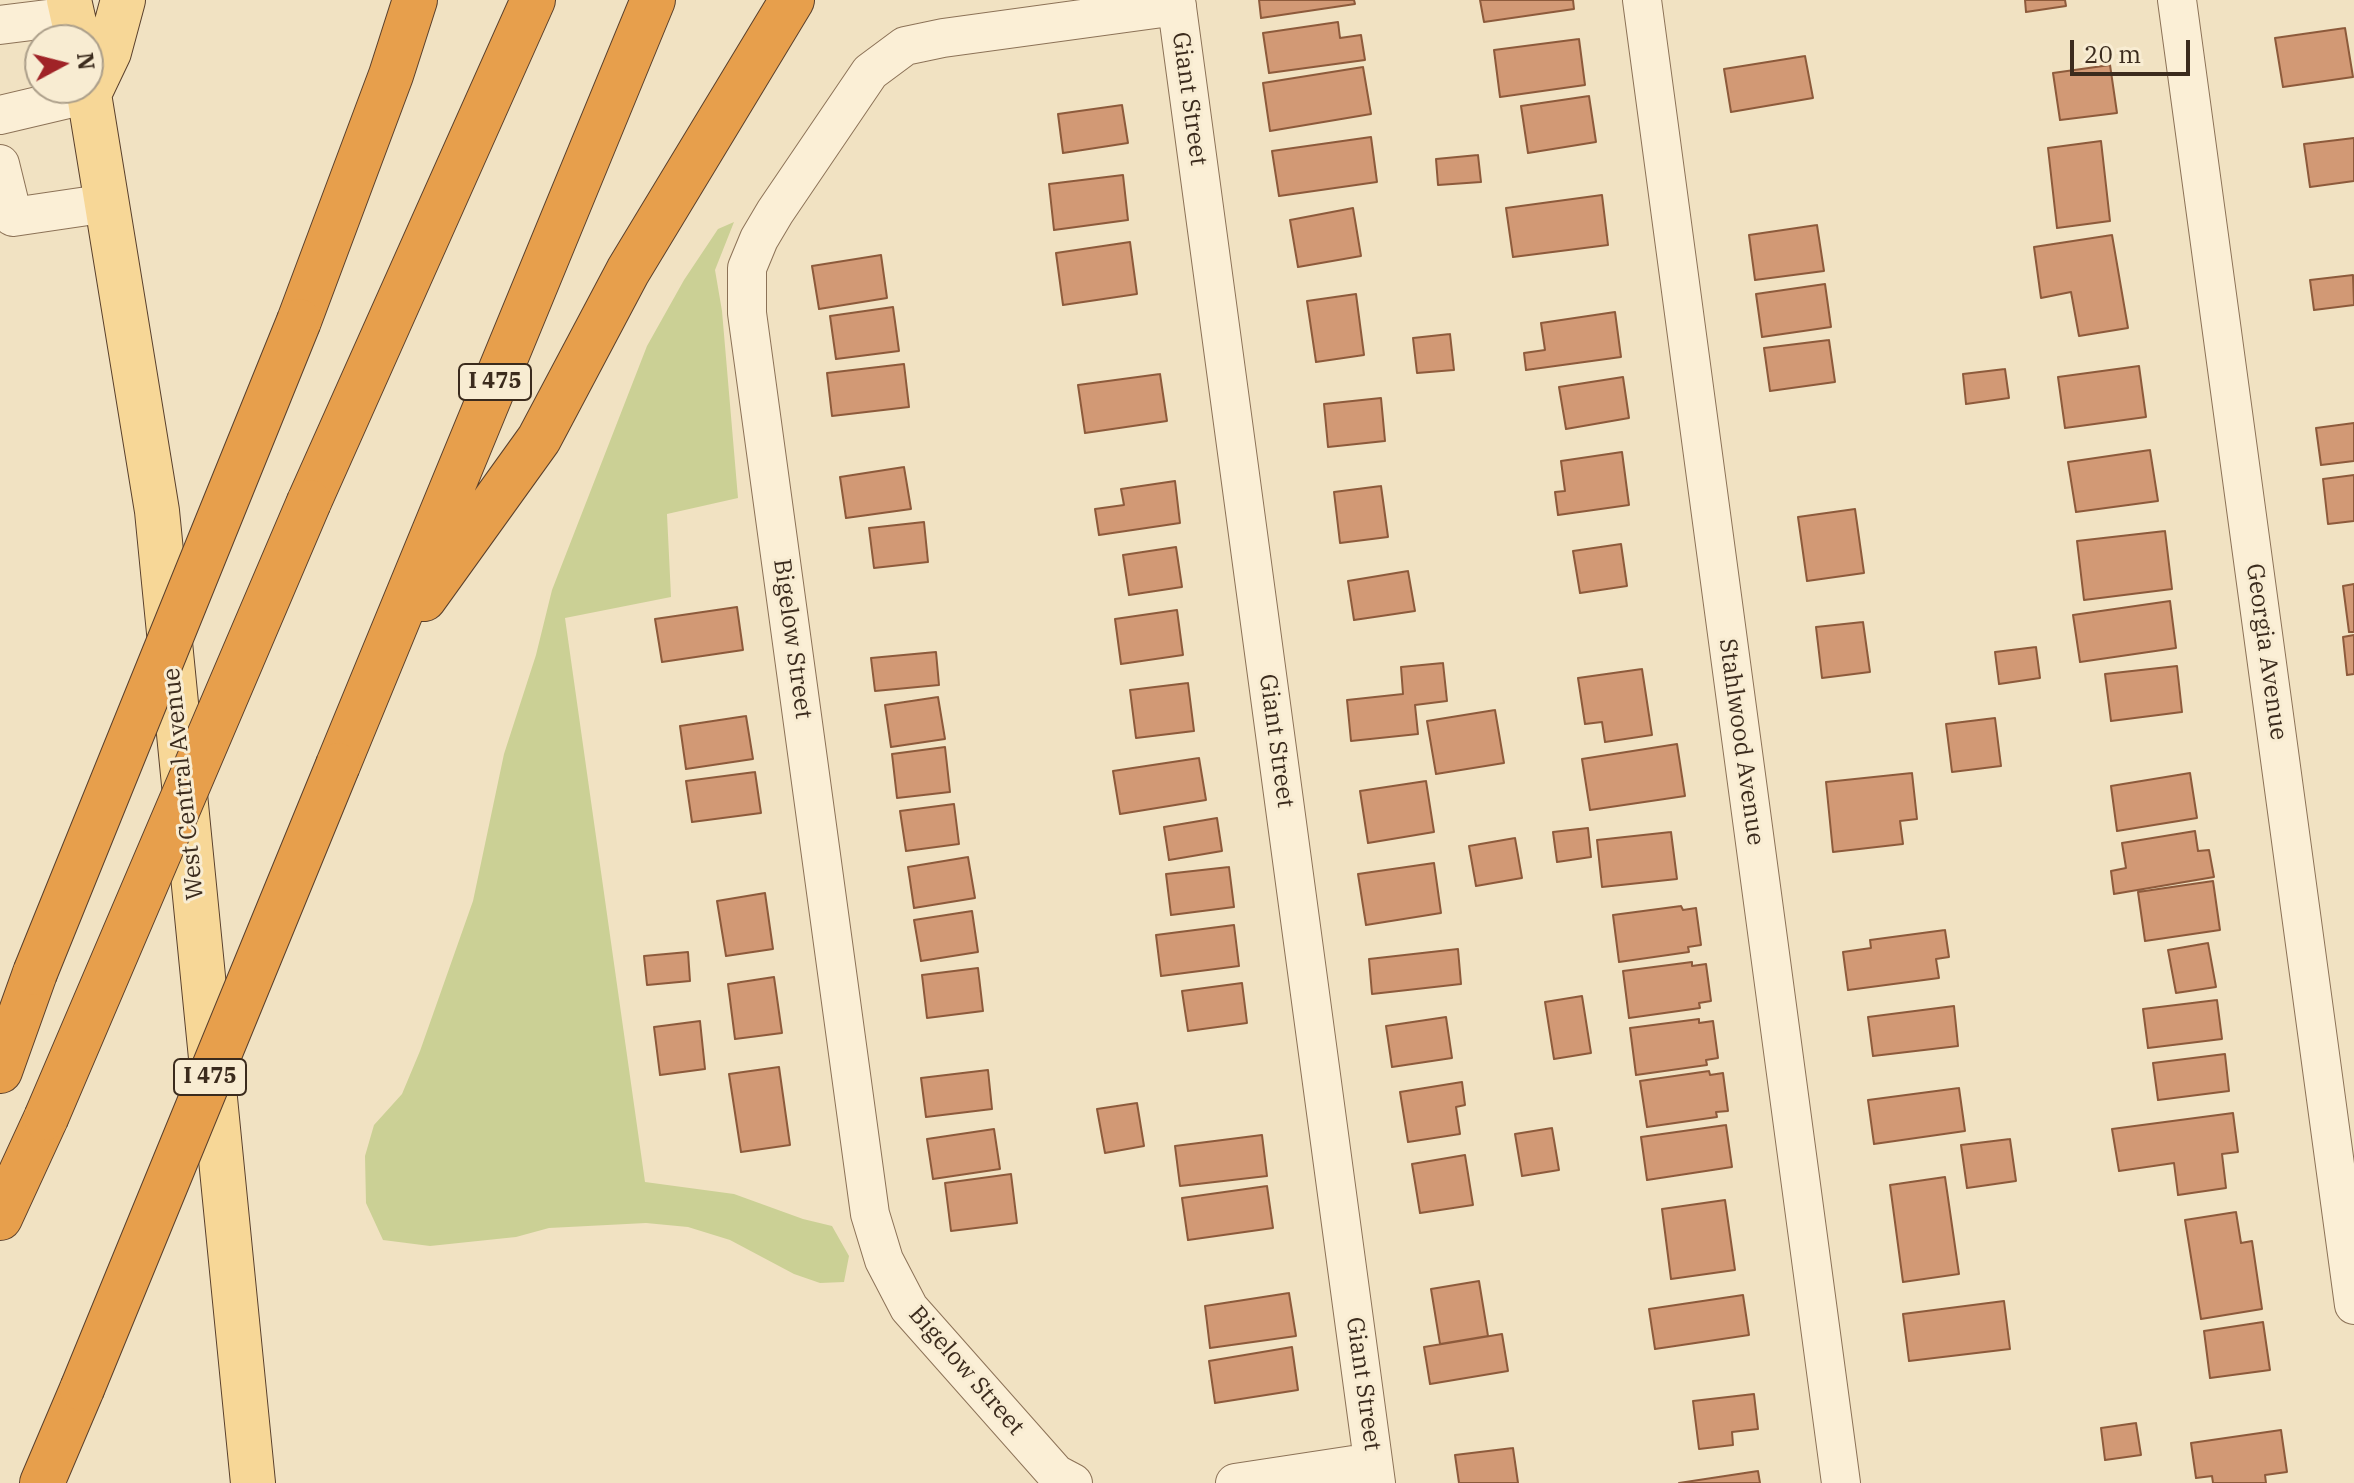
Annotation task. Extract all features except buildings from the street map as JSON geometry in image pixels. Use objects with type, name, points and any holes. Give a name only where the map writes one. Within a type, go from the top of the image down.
[{"type":"highway","points":[[0,1071],[35,973],[299,321],[391,75],[415,0]]},
{"type":"highway","points":[[0,1218],[46,1118],[309,502],[533,0]]},
{"type":"highway","name":"I 475","points":[[42,1483],[653,0]]},
{"type":"highway","points":[[381,660],[539,439],[628,271],[792,0]]},
{"type":"main road","points":[[104,62],[123,0]]},
{"type":"main road","name":"West Central Avenue","points":[[91,104],[157,511],[253,1483]]},
{"type":"street","name":"Stahlwood Avenue","points":[[1642,0],[1841,1483]]},
{"type":"street","name":"Georgia Avenue","points":[[2177,0],[2354,1305]]},
{"type":"street","name":"Giant Street","points":[[1176,3],[1375,1472]]},
{"type":"street","name":"Bigelow Street","points":[[1073,1483],[1056,1474],[909,1308],[884,1260],[870,1214],[747,313],[747,268],[775,212],[870,72],[905,46],[1176,3]]},
{"type":"street","points":[[0,25],[73,19]]},
{"type":"street","points":[[0,115],[41,104]]},
{"type":"street","points":[[0,164],[7,219],[108,203]]},
{"type":"street","points":[[1235,1483],[1375,1472]]},
{"type":"green space","points":[[734,222],[715,270],[722,311],[738,498],[667,514],[671,597],[565,618],[645,1182],[734,1194],[832,1226],[849,1256],[844,1282],[820,1283],[794,1274],[730,1240],[688,1227],[646,1223],[549,1228],[516,1237],[430,1246],[383,1240],[366,1203],[365,1156],[374,1125],[402,1094],[473,901],[504,754],[536,655],[552,590],[647,346],[684,280],[718,229]]}]
